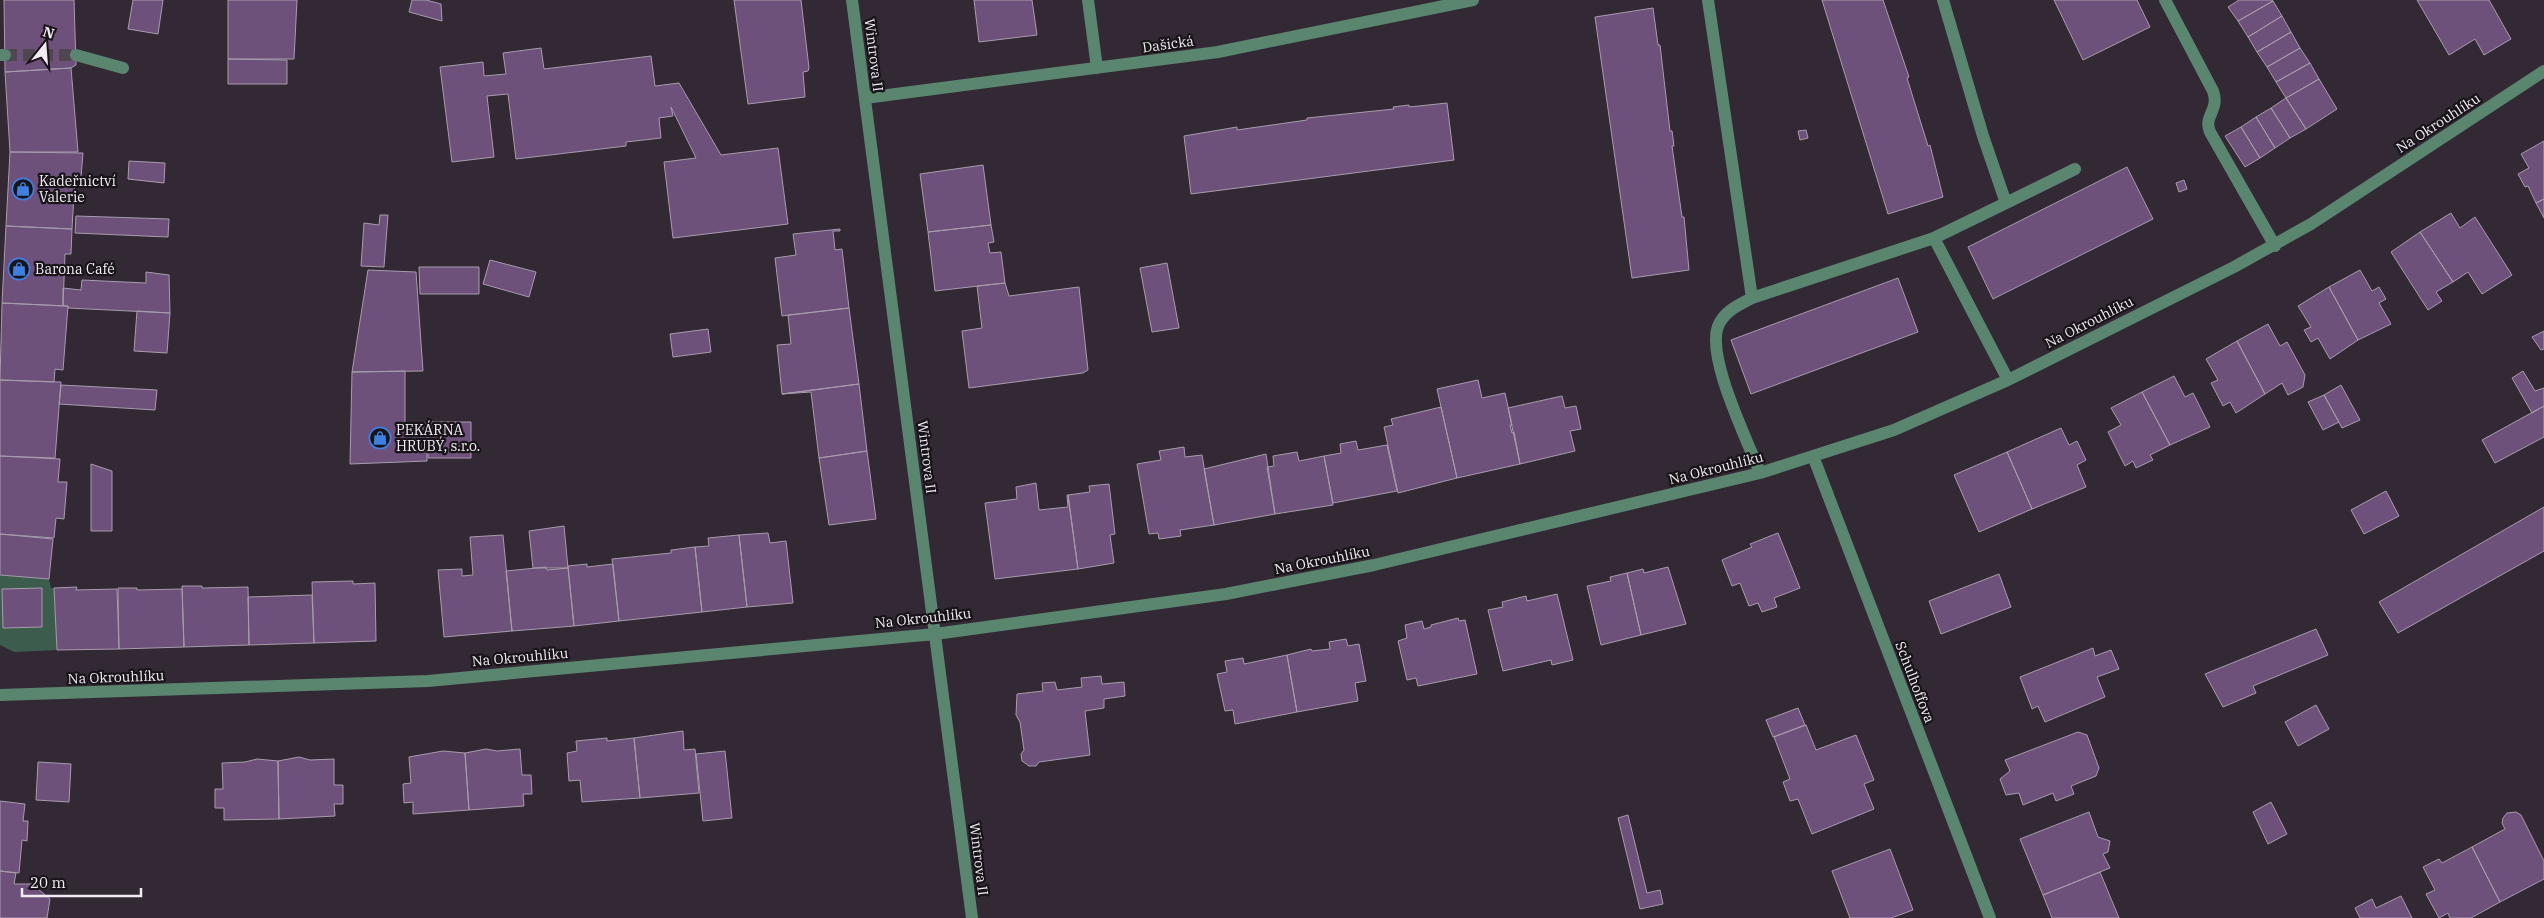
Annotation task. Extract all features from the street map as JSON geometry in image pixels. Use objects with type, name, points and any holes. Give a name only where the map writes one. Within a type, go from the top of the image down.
[{"type":"street","name":"Wintrova II","points":[[852,0],[972,918]]},
{"type":"street","points":[[1088,0],[1097,68]]},
{"type":"street","name":"Dašická","points":[[865,98],[1218,52],[1473,0]]},
{"type":"street","points":[[1708,0],[1752,298]]},
{"type":"street","points":[[1943,0],[1983,136],[2006,202]]},
{"type":"street","points":[[2165,0],[2213,91],[2216,103],[2208,122],[2210,132],[2275,246]]},
{"type":"street","points":[[76,55],[123,68]]},
{"type":"street","name":"Na Okrouhlíku","points":[[0,695],[428,681],[934,634],[1226,594],[1374,565],[1760,473],[1894,430],[2008,380],[2275,246],[2544,71]]},
{"type":"street","points":[[1760,473],[1718,364],[1715,343],[1719,324],[1729,310],[1752,298],[1934,238],[2075,169]]},
{"type":"street","points":[[1934,238],[2008,380]]},
{"type":"street","name":"Schulhoffova","points":[[1813,456],[1990,918]]},
{"type":"green space","points":[[0,575],[49,579],[51,588],[54,588],[57,650],[14,652],[0,645]]},
{"type":"building","points":[[4,0],[74,0],[76,65],[71,68],[5,72]]},
{"type":"building","points":[[133,0],[163,0],[158,34],[128,29]]},
{"type":"building","points":[[228,0],[297,0],[294,59],[228,59]]},
{"type":"building","points":[[412,0],[426,0],[441,4],[442,21],[409,12]]},
{"type":"building","points":[[734,0],[801,0],[809,68],[808,71],[803,72],[805,97],[748,104]]},
{"type":"building","points":[[974,0],[1032,0],[1037,35],[979,42]]},
{"type":"building","points":[[1822,0],[1883,0],[1909,77],[1907,78],[1928,146],[1930,145],[1943,197],[1888,214]]},
{"type":"building","points":[[2054,0],[2137,0],[2150,27],[2083,60]]},
{"type":"building","points":[[2239,0],[2273,1],[2238,21],[2228,7]]},
{"type":"building","points":[[2417,0],[2489,0],[2511,39],[2484,55],[2475,39],[2449,55]]},
{"type":"building","points":[[2273,1],[2282,16],[2248,37],[2238,21]]},
{"type":"building","points":[[1653,8],[1658,45],[1660,45],[1670,131],[1672,131],[1674,146],[1672,146],[1682,217],[1684,217],[1689,270],[1632,278],[1595,17]]},
{"type":"building","points":[[2282,16],[2291,32],[2257,52],[2248,37]]},
{"type":"building","points":[[2291,32],[2300,48],[2267,67],[2257,52]]},
{"type":"building","points":[[541,48],[544,69],[651,56],[655,86],[679,83],[721,155],[778,148],[788,224],[673,238],[664,162],[696,158],[671,107],[673,116],[659,118],[661,138],[626,142],[626,146],[516,159],[508,94],[487,96],[494,157],[452,162],[440,67],[483,62],[484,76],[506,74],[503,53]]},
{"type":"building","points":[[2300,48],[2310,63],[2276,82],[2267,67]]},
{"type":"building","points":[[228,59],[287,60],[287,84],[228,84]]},
{"type":"building","points":[[2310,63],[2319,79],[2286,98],[2276,82]]},
{"type":"building","points":[[71,68],[78,152],[10,152],[5,72]]},
{"type":"building","points":[[2319,79],[2337,109],[2306,129],[2286,98]]},
{"type":"building","points":[[2286,98],[2306,129],[2290,138],[2271,108]]},
{"type":"building","points":[[1447,103],[1454,160],[1191,194],[1184,136],[1237,127],[1237,130],[1307,120],[1307,118],[1394,109],[1393,107]]},
{"type":"building","points":[[2271,108],[2290,138],[2275,148],[2256,117]]},
{"type":"building","points":[[2256,117],[2275,148],[2260,158],[2241,127]]},
{"type":"building","points":[[2241,127],[2260,158],[2245,167],[2225,136]]},
{"type":"building","points":[[1806,130],[1808,138],[1800,140],[1798,131]]},
{"type":"building","points":[[2544,141],[2544,199],[2536,203],[2528,186],[2525,187],[2518,174],[2529,168],[2521,154]]},
{"type":"building","points":[[10,152],[83,153],[81,177],[75,176],[72,229],[6,226]]},
{"type":"building","points":[[129,161],[165,163],[164,183],[128,179]]},
{"type":"building","points":[[983,165],[991,225],[928,232],[920,174]]},
{"type":"building","points":[[2127,167],[2153,219],[1993,299],[1968,247]]},
{"type":"building","points":[[2184,180],[2187,189],[2179,192],[2176,183]]},
{"type":"building","points":[[2544,199],[2544,218],[2536,203]]},
{"type":"building","points":[[2451,213],[2460,228],[2475,217],[2512,275],[2482,294],[2468,272],[2453,282],[2420,232]]},
{"type":"building","points":[[380,215],[388,215],[384,267],[361,266],[364,223],[379,225]]},
{"type":"building","points":[[76,216],[169,219],[168,237],[75,233]]},
{"type":"building","points":[[991,225],[994,242],[988,243],[990,253],[1001,252],[1005,283],[935,291],[928,232]]},
{"type":"building","points":[[6,226],[72,229],[71,254],[65,254],[63,306],[2,303]]},
{"type":"building","points":[[840,229],[840,231],[833,231],[835,250],[842,249],[849,308],[782,316],[775,258],[796,255],[793,234]]},
{"type":"building","points":[[2420,232],[2453,282],[2436,292],[2442,301],[2428,310],[2391,252]]},
{"type":"building","points":[[490,260],[536,272],[529,297],[483,284]]},
{"type":"building","points":[[1167,263],[1179,328],[1152,332],[1140,268]]},
{"type":"building","points":[[419,267],[479,267],[479,294],[420,294]]},
{"type":"building","points":[[368,270],[416,272],[423,371],[352,372]]},
{"type":"building","points":[[2360,270],[2372,291],[2379,287],[2386,299],[2379,303],[2391,324],[2358,340],[2329,287]]},
{"type":"building","points":[[146,272],[169,275],[170,313],[68,308],[68,306],[63,306],[63,288],[81,290],[82,280],[146,283]]},
{"type":"building","points":[[1898,278],[1918,332],[1751,394],[1731,340]]},
{"type":"building","points":[[1005,283],[1009,296],[1079,287],[1088,370],[1083,373],[969,388],[962,331],[982,328],[977,286]]},
{"type":"building","points":[[2329,287],[2358,340],[2330,359],[2318,338],[2311,342],[2304,330],[2311,327],[2298,306]]},
{"type":"building","points":[[2,303],[68,306],[63,370],[55,369],[54,382],[0,380]]},
{"type":"building","points":[[849,308],[859,384],[782,394],[777,345],[791,344],[788,315]]},
{"type":"building","points":[[137,311],[170,313],[167,353],[134,351]]},
{"type":"building","points":[[2268,324],[2280,346],[2287,342],[2305,375],[2303,387],[2288,395],[2282,383],[2265,394],[2237,341]]},
{"type":"building","points":[[708,329],[711,352],[673,357],[670,334]]},
{"type":"building","points":[[2544,331],[2544,349],[2541,350],[2532,337]]},
{"type":"building","points":[[2237,341],[2265,394],[2236,413],[2230,402],[2223,406],[2211,383],[2218,380],[2206,359]]},
{"type":"building","points":[[405,371],[405,424],[427,423],[427,461],[350,464],[352,372]]},
{"type":"building","points":[[2523,371],[2535,391],[2544,388],[2544,406],[2532,413],[2512,378]]},
{"type":"building","points":[[2174,376],[2185,397],[2193,393],[2210,427],[2170,445],[2142,392]]},
{"type":"building","points":[[0,380],[61,382],[55,458],[0,456]]},
{"type":"building","points":[[1478,380],[1482,398],[1505,393],[1512,425],[1510,425],[1512,433],[1514,432],[1520,464],[1457,478],[1437,389]]},
{"type":"building","points":[[859,384],[867,451],[819,458],[811,392],[782,394]]},
{"type":"building","points":[[61,385],[157,390],[155,410],[59,404]]},
{"type":"building","points":[[2341,385],[2360,420],[2342,428],[2324,395]]},
{"type":"building","points":[[2142,392],[2170,445],[2150,455],[2153,460],[2136,468],[2133,461],[2125,466],[2108,432],[2121,425],[2111,408]]},
{"type":"building","points":[[2324,395],[2339,422],[2323,430],[2308,402]]},
{"type":"building","points":[[1562,396],[1565,408],[1576,406],[1581,429],[1570,431],[1575,451],[1520,464],[1508,408]]},
{"type":"building","points":[[2544,406],[2544,437],[2495,463],[2482,440]]},
{"type":"building","points":[[1441,407],[1457,478],[1398,493],[1384,427],[1393,425],[1391,419]]},
{"type":"building","points":[[428,422],[471,422],[471,458],[428,458]]},
{"type":"building","points":[[2061,428],[2069,445],[2077,441],[2086,460],[2077,465],[2086,487],[2032,509],[2007,452]]},
{"type":"building","points":[[1356,441],[1358,450],[1387,445],[1397,491],[1333,503],[1324,456],[1341,453],[1340,444]]},
{"type":"building","points":[[1184,447],[1185,457],[1202,455],[1214,525],[1180,530],[1181,536],[1159,539],[1158,533],[1149,534],[1137,464],[1161,460],[1159,451]]},
{"type":"building","points":[[867,451],[876,519],[829,525],[819,458]]},
{"type":"building","points":[[1297,452],[1299,461],[1324,456],[1333,505],[1275,514],[1267,467],[1274,466],[1273,456]]},
{"type":"building","points":[[2007,452],[2032,509],[1979,532],[1954,475]]},
{"type":"building","points":[[1266,454],[1275,514],[1214,525],[1204,469]]},
{"type":"building","points":[[0,456],[60,459],[58,482],[67,482],[64,519],[56,518],[54,538],[0,534]]},
{"type":"building","points":[[91,464],[112,471],[112,531],[91,531]]},
{"type":"building","points":[[1036,483],[1039,510],[1068,507],[1068,495],[1078,569],[995,579],[985,503],[1017,499],[1016,487]]},
{"type":"building","points":[[1109,484],[1115,534],[1110,535],[1114,563],[1078,569],[1068,495],[1090,492],[1089,486]]},
{"type":"building","points":[[2386,491],[2399,516],[2364,534],[2351,510]]},
{"type":"building","points":[[2544,507],[2544,551],[2398,633],[2379,602]]},
{"type":"building","points":[[564,526],[568,568],[533,568],[529,531]]},
{"type":"building","points":[[768,533],[770,543],[786,541],[793,603],[747,607],[739,535]]},
{"type":"building","points":[[1778,533],[1800,588],[1774,598],[1777,607],[1762,612],[1758,603],[1749,606],[1740,583],[1732,586],[1722,560],[1752,547],[1750,544]]},
{"type":"building","points":[[0,534],[53,539],[49,579],[0,575]]},
{"type":"building","points":[[503,535],[512,631],[444,637],[438,570],[462,569],[462,576],[473,575],[470,537]]},
{"type":"building","points":[[739,535],[747,607],[702,612],[695,547],[709,546],[708,538]]},
{"type":"building","points":[[695,547],[702,612],[619,621],[612,559],[671,553],[671,550]]},
{"type":"building","points":[[587,564],[587,567],[613,564],[619,621],[574,626],[568,566]]},
{"type":"building","points":[[546,567],[547,570],[568,568],[574,626],[512,631],[506,571]]},
{"type":"building","points":[[1668,567],[1686,624],[1641,635],[1627,573],[1643,569],[1644,573]]},
{"type":"building","points":[[1627,573],[1641,635],[1601,645],[1587,586],[1611,581],[1610,577]]},
{"type":"building","points":[[1999,574],[2011,607],[1941,634],[1929,601]]},
{"type":"building","points":[[353,581],[353,584],[375,583],[376,641],[314,643],[312,582]]},
{"type":"building","points":[[182,586],[202,586],[202,588],[248,587],[249,645],[184,647]]},
{"type":"building","points":[[77,587],[76,590],[117,589],[119,649],[57,650],[54,588]]},
{"type":"building","points":[[42,588],[42,627],[3,628],[2,589]]},
{"type":"building","points":[[118,588],[137,588],[137,590],[182,589],[184,647],[119,649]]},
{"type":"building","points":[[1557,594],[1573,660],[1552,665],[1551,660],[1503,671],[1488,610],[1503,607],[1502,602],[1526,596],[1527,601]]},
{"type":"building","points":[[312,595],[314,643],[249,645],[248,597]]},
{"type":"building","points":[[1458,618],[1459,621],[1465,620],[1477,674],[1418,686],[1416,678],[1407,680],[1398,641],[1407,638],[1405,625],[1422,621],[1424,629],[1431,627],[1431,625]]},
{"type":"building","points":[[2316,629],[2328,655],[2253,686],[2256,693],[2223,707],[2205,674]]},
{"type":"building","points":[[1346,639],[1348,646],[1359,644],[1366,681],[1355,683],[1358,701],[1297,712],[1287,655],[1311,649],[1312,651],[1330,649],[1329,642]]},
{"type":"building","points":[[2093,648],[2095,656],[2111,650],[2119,669],[2097,677],[2105,697],[2045,722],[2038,706],[2032,709],[2020,677]]},
{"type":"building","points":[[1287,655],[1297,712],[1235,724],[1233,710],[1225,711],[1217,674],[1227,672],[1225,661],[1243,658],[1244,664]]},
{"type":"building","points":[[1101,676],[1102,684],[1124,682],[1125,696],[1104,699],[1104,708],[1085,711],[1090,755],[1039,762],[1036,766],[1029,766],[1022,761],[1021,754],[1024,750],[1020,722],[1016,715],[1017,694],[1043,691],[1042,683],[1055,682],[1057,690],[1082,687],[1081,678]]},
{"type":"building","points":[[2316,705],[2329,729],[2298,746],[2285,722]]},
{"type":"building","points":[[1798,708],[1805,725],[1773,737],[1766,720]]},
{"type":"building","points":[[1806,725],[1816,750],[1856,735],[1874,780],[1864,784],[1874,809],[1812,834],[1798,799],[1790,801],[1783,782],[1790,779],[1774,737]]},
{"type":"building","points":[[683,731],[684,750],[695,749],[699,793],[640,798],[634,738]]},
{"type":"building","points":[[2078,732],[2087,735],[2099,768],[2096,776],[2071,786],[2074,794],[2056,801],[2053,793],[2023,805],[2019,793],[2006,795],[2000,779],[2010,771],[2005,760]]},
{"type":"building","points":[[607,738],[607,741],[634,738],[640,798],[582,802],[580,780],[569,781],[567,753],[577,751],[576,741]]},
{"type":"building","points":[[486,749],[497,751],[520,749],[522,775],[531,775],[532,794],[523,794],[524,806],[469,810],[465,753]]},
{"type":"building","points":[[443,751],[465,753],[469,810],[413,814],[413,802],[404,803],[403,784],[411,783],[409,757]]},
{"type":"building","points":[[725,751],[732,818],[703,821],[696,754]]},
{"type":"building","points":[[299,757],[310,760],[334,759],[334,785],[343,785],[343,804],[334,804],[335,816],[279,819],[278,761]]},
{"type":"building","points":[[257,759],[278,761],[279,819],[224,820],[224,808],[215,808],[215,789],[223,789],[222,763],[245,762]]},
{"type":"building","points":[[38,762],[71,764],[69,802],[36,800]]},
{"type":"building","points":[[0,801],[25,804],[23,821],[28,821],[27,841],[22,840],[19,873],[0,871]]},
{"type":"building","points":[[2271,802],[2287,834],[2268,844],[2253,812]]},
{"type":"building","points":[[2089,812],[2098,837],[2110,841],[2108,852],[2103,854],[2110,868],[2043,895],[2020,839]]},
{"type":"building","points":[[2516,812],[2521,815],[2544,861],[2544,879],[2500,902],[2472,847],[2505,829],[2502,823],[2503,818],[2507,813]]},
{"type":"building","points":[[1628,815],[1647,893],[1660,890],[1663,904],[1640,909],[1618,818]]},
{"type":"building","points":[[2472,847],[2500,902],[2471,918],[2450,918],[2448,913],[2439,918],[2426,894],[2435,890],[2423,867],[2439,859],[2442,863]]},
{"type":"building","points":[[1890,849],[1913,910],[1891,918],[1850,918],[1832,871]]},
{"type":"building","points":[[0,871],[16,873],[14,884],[32,884],[50,899],[47,918],[0,918]]},
{"type":"building","points":[[2100,872],[2119,918],[2052,918],[2043,895]]},
{"type":"building","points":[[2401,896],[2412,918],[2360,918],[2355,908],[2372,899],[2376,908]]},
{"type":"tunnel","points":[[5,55],[76,55]]},
{"type":"place","name":"Kadeřnictví Valerie","points":[[23,189]]},
{"type":"place","name":"Barona Café","points":[[19,269]]},
{"type":"place","name":"PEKÁRNA HRUBÝ, s.r.o.","points":[[380,438]]}]
